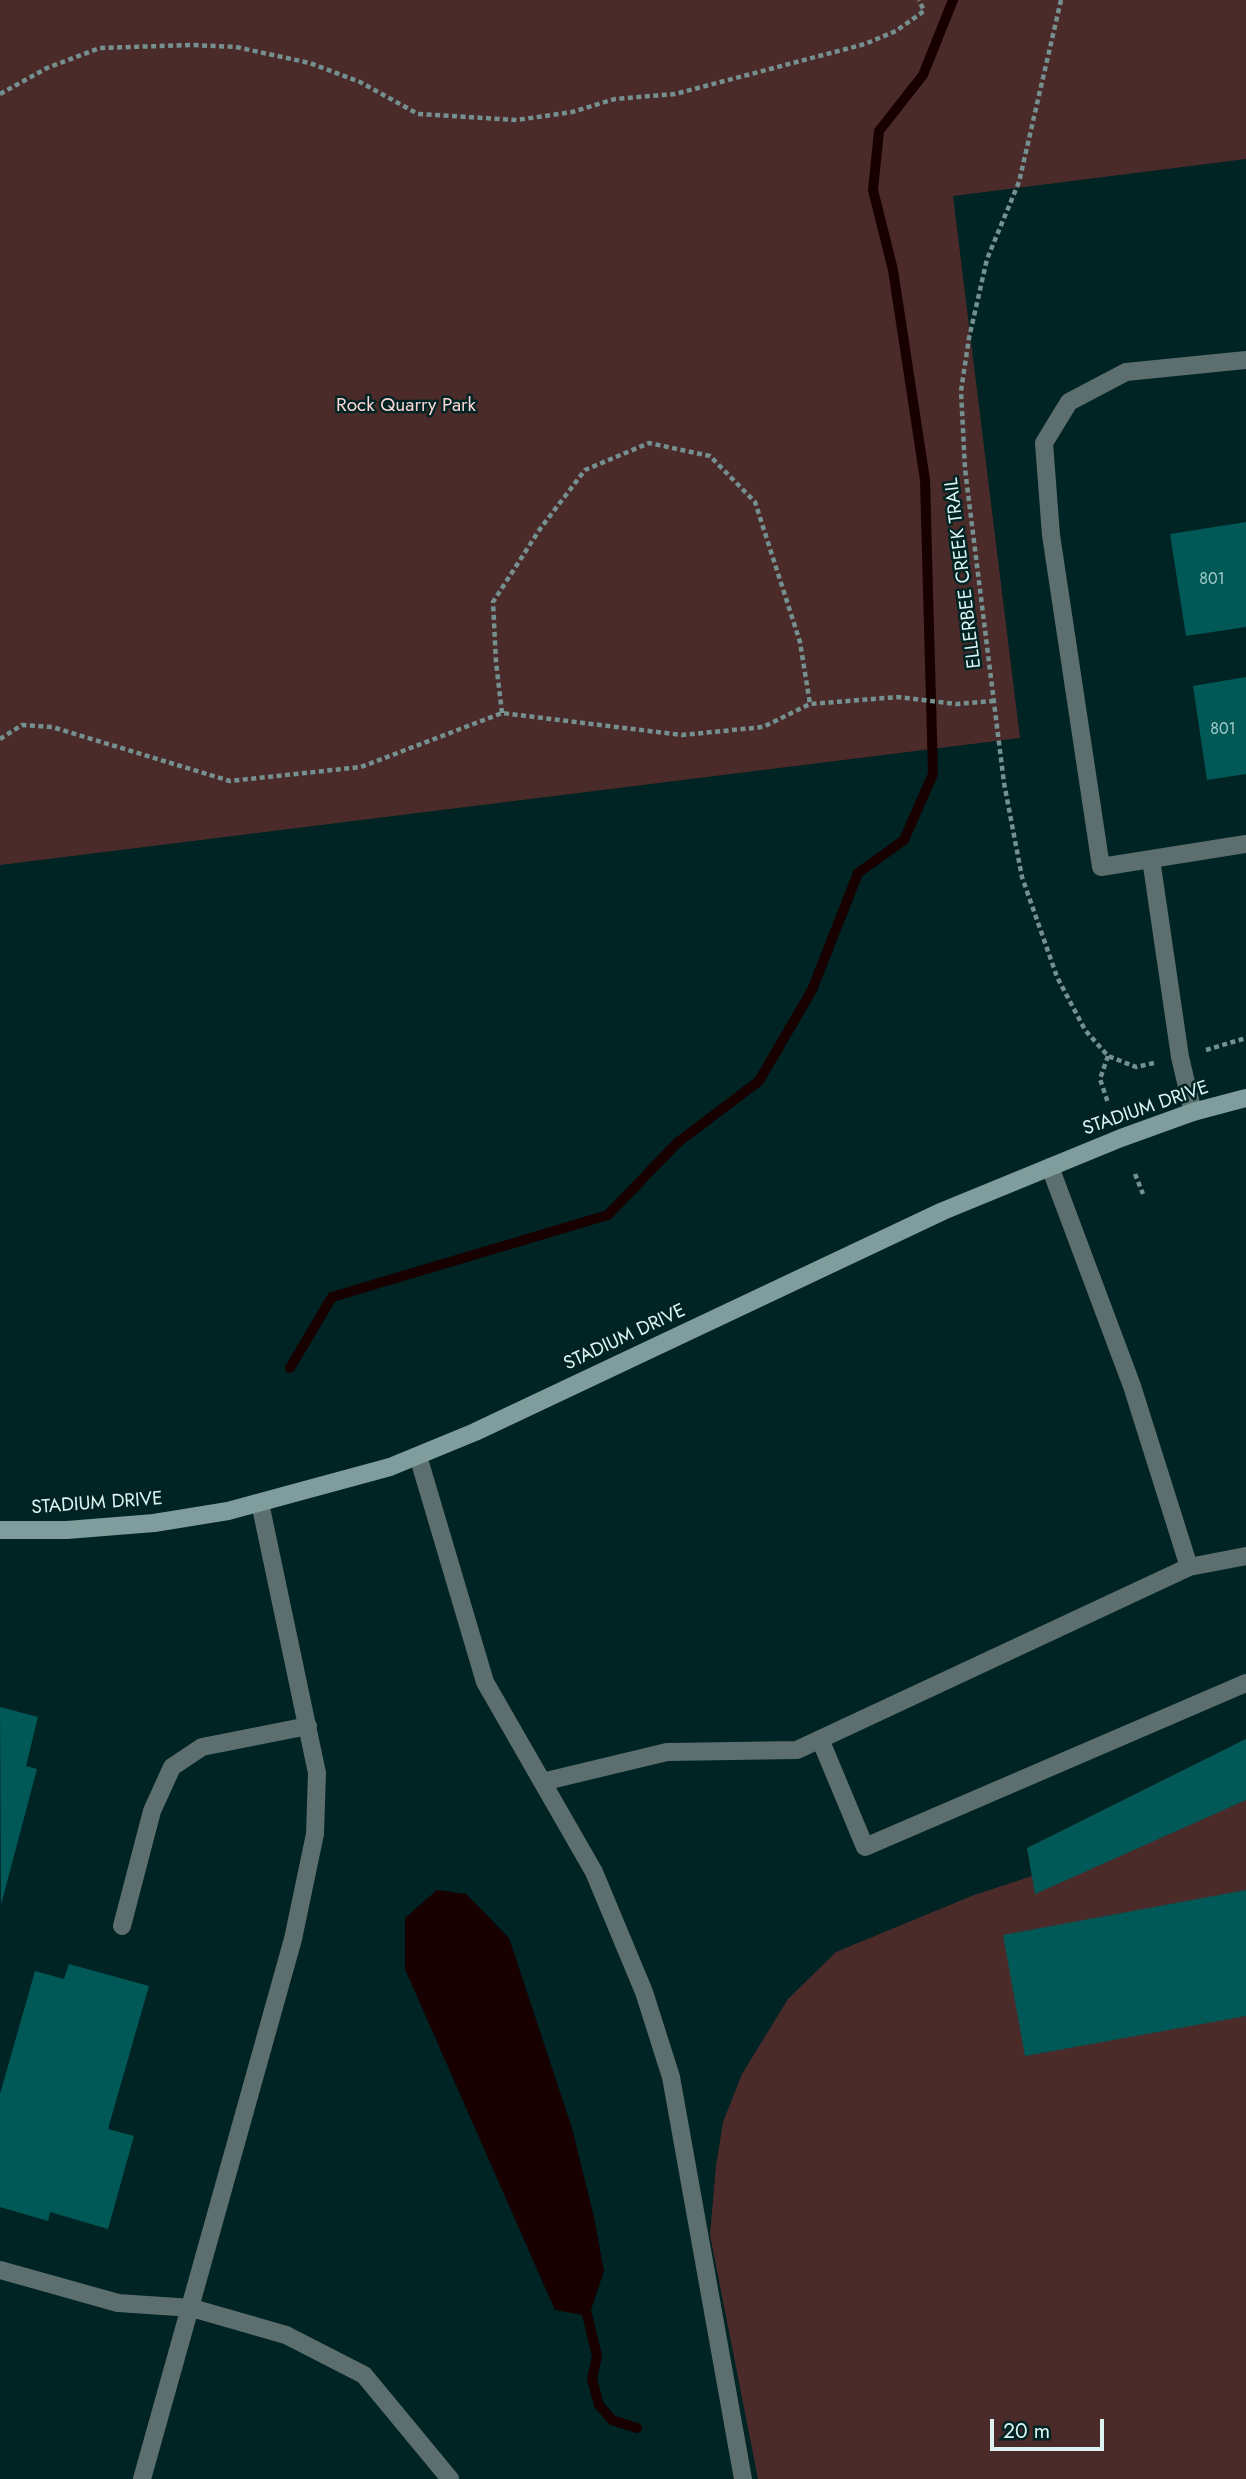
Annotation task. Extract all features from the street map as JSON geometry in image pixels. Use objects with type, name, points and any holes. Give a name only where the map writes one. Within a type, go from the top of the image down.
[{"type":"street","name":"STADIUM DRIVE","points":[[0,1530],[68,1530],[154,1523],[260,1503],[341,1483],[418,1456],[475,1432],[943,1211],[1194,1112],[1246,1098]]},
{"type":"lane","points":[[1246,360],[1126,372],[1069,402],[1044,443],[1051,535],[1101,867],[1246,844]]},
{"type":"lane","points":[[1151,859],[1181,1057],[1194,1112]]},
{"type":"lane","points":[[1050,1167],[1132,1386],[1189,1567]]},
{"type":"lane","points":[[418,1456],[485,1682],[594,1872],[644,1992],[671,2077],[743,2479]]},
{"type":"lane","points":[[142,2479],[192,2308],[307,1883],[315,1834],[317,1773],[260,1503]]},
{"type":"lane","points":[[542,1782],[667,1752],[797,1750],[1189,1567],[1246,1556]]},
{"type":"lane","points":[[820,1739],[865,1847],[1246,1683]]},
{"type":"lane","points":[[122,1926],[152,1811],[172,1767],[202,1747],[308,1726]]},
{"type":"lane","points":[[0,2270],[118,2303],[192,2308],[286,2335],[364,2375],[450,2479]]},
{"type":"path","points":[[0,94],[47,68],[100,48],[236,47],[310,63],[360,82],[418,114],[517,120],[572,112],[615,99],[675,94],[865,44],[896,31],[924,11],[919,0]]},
{"type":"path","name":"ELLERBEE CREEK TRAIL","points":[[1061,0],[1019,182],[987,259],[961,391],[965,469],[993,702],[1004,783],[1022,877],[1057,977],[1085,1030],[1108,1056]]},
{"type":"path","points":[[502,713],[493,603],[540,529],[584,470],[649,443],[710,456],[755,502],[800,642],[810,704]]},
{"type":"path","points":[[0,739],[22,725],[52,727],[230,781],[361,767],[502,713],[682,736],[763,727],[810,704],[898,697],[956,704],[993,702]]},
{"type":"path","points":[[1108,1102],[1100,1079],[1108,1056],[1136,1067],[1246,1038]]},
{"type":"path","points":[[1135,1174],[1143,1194]]},
{"type":"green space","name":"Rock Quarry Park","points":[[0,0],[1246,0],[1246,159],[953,196],[1020,738],[0,865]]},
{"type":"green space","points":[[1246,1739],[1246,2479],[758,2479],[710,2235],[723,2122],[742,2074],[788,1999],[836,1952],[974,1895],[1032,1876],[1027,1848]]},
{"type":"shaded area","points":[[437,1890],[466,1894],[509,1938],[572,2128],[594,2217],[604,2271],[589,2316],[555,2310],[405,1969],[405,1918]]},
{"type":"building","points":[[1246,522],[1246,627],[1186,636],[1170,534]]},
{"type":"building","points":[[1246,677],[1246,774],[1207,780],[1193,686]]},
{"type":"building","points":[[0,1707],[38,1717],[26,1766],[37,1769],[1,1905]]},
{"type":"building","points":[[1246,1739],[1246,1800],[1035,1894],[1027,1848]]},
{"type":"building","points":[[1246,1890],[1246,2016],[1025,2056],[1003,1935]]},
{"type":"building","points":[[69,1964],[149,1986],[108,2129],[134,2136],[108,2229],[50,2212],[48,2221],[0,2207],[0,2094],[35,1971],[64,1979]]},
{"type":"waterway","points":[[290,1368],[332,1297],[608,1215],[677,1143],[759,1081],[812,990],[858,873],[904,840],[933,774],[925,480],[893,270],[873,190],[879,131],[923,75],[953,0]]},
{"type":"waterway","points":[[585,2306],[597,2356],[592,2379],[599,2405],[612,2420],[637,2428]]}]
